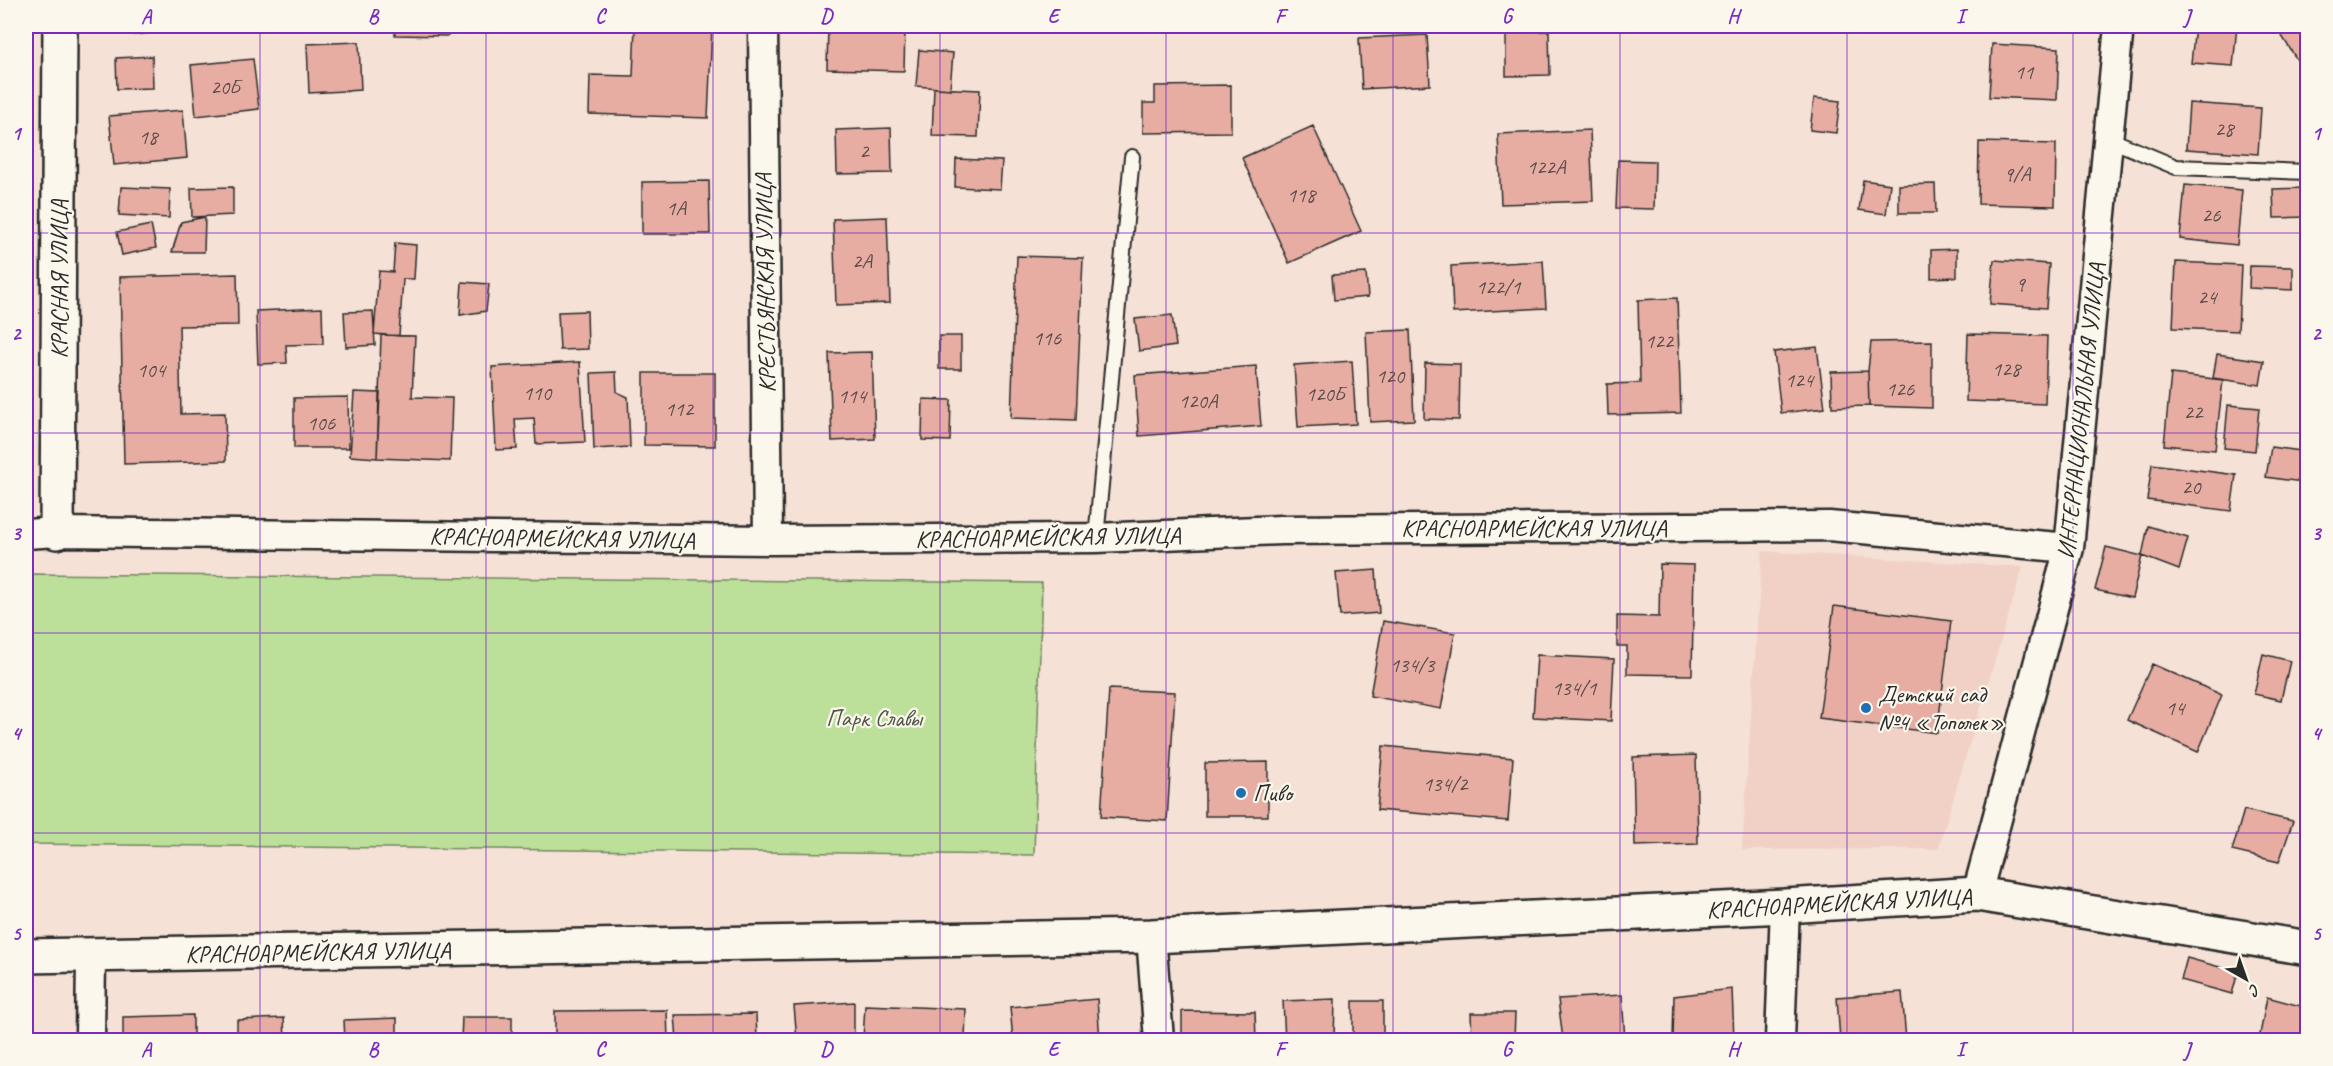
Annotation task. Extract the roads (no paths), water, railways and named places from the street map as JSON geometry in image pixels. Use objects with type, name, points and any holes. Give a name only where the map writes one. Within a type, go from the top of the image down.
[{"type":"main road","name":"КРАСНАЯ УЛИЦА","points":[[41,533],[60,26]]},
{"type":"main road","name":"КРАСНОАРМЕЙСКАЯ УЛИЦА","points":[[26,956],[1151,936],[1785,906],[1977,894],[2307,948]]},
{"type":"street","name":"КРЕСТЬЯНСКАЯ УЛИЦА","points":[[763,26],[768,540]]},
{"type":"street","name":"ИНТЕРНАЦИОНАЛЬНАЯ УЛИЦА","points":[[1977,894],[2069,548],[2119,26]]},
{"type":"street","name":"КРАСНОАРМЕЙСКАЯ УЛИЦА","points":[[41,533],[768,540],[1096,538],[1281,530],[1829,526],[2069,548]]},
{"type":"street","points":[[1780,1041],[1785,906]]},
{"type":"street","points":[[1151,936],[1159,1041]]},
{"type":"street","points":[[90,1041],[91,956]]},
{"type":"lane","points":[[2109,139],[2176,167],[2307,172]]},
{"type":"lane","points":[[1096,538],[1132,157]]},
{"type":"place","name":"Детский сад №4 «Тополек»","points":[[1866,708]]},
{"type":"place","name":"Пиво","points":[[1241,793]]},
{"type":"park label","name":"Парк Славы","points":[[874,718]]}]
